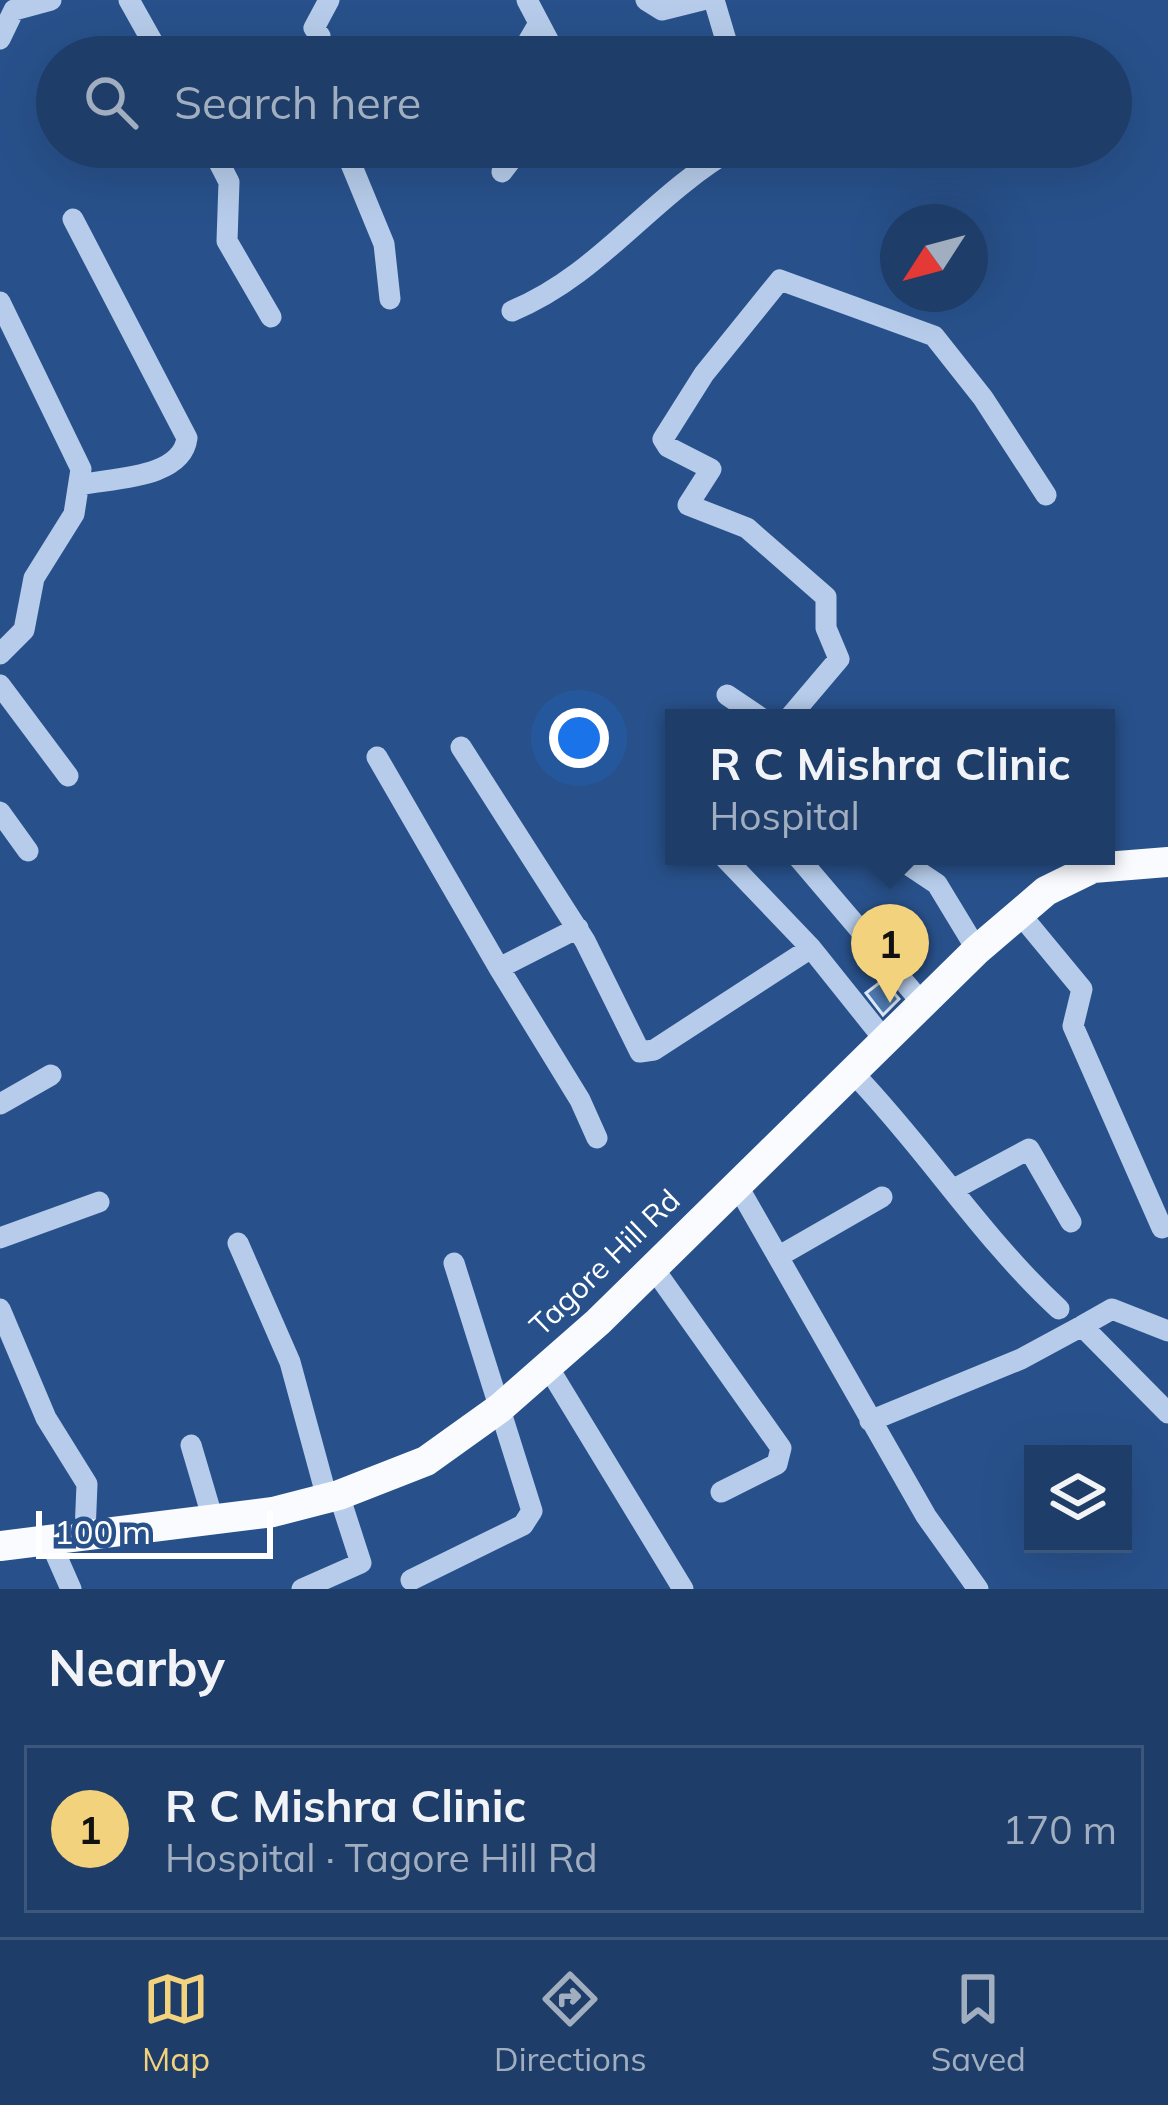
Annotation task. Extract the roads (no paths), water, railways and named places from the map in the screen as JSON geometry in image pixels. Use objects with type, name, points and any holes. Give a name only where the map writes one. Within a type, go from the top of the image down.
[{"type":"main road","name":"Tagore Hill Rd","points":[[1115,864],[1168,862]]},
{"type":"main road","name":"Tagore Hill Rd","points":[[0,1546],[214,1523],[333,1496],[426,1461],[500,1408],[654,1269],[855,1076],[977,950],[1069,876],[1110,865]]},
{"type":"street","points":[[0,39],[14,10],[51,0]]},
{"type":"street","points":[[128,0],[149,36]]},
{"type":"street","points":[[312,36],[329,0]]},
{"type":"street","points":[[527,0],[546,36]]},
{"type":"street","points":[[646,0],[662,10],[702,0]]},
{"type":"street","points":[[714,0],[725,36]]},
{"type":"street","points":[[531,36],[539,22]]},
{"type":"street","points":[[222,168],[229,182],[227,241],[271,317]]},
{"type":"street","points":[[353,168],[384,244],[390,299]]},
{"type":"street","points":[[502,172],[505,168]]},
{"type":"street","points":[[512,311],[565,287],[671,188],[703,168]]},
{"type":"street","points":[[73,219],[187,439],[184,452],[168,466],[77,497]]},
{"type":"street","points":[[796,709],[838,658],[826,628],[826,597],[747,528],[688,505],[711,469],[663,439],[704,374],[778,282],[789,280],[936,339],[983,398],[1046,495]]},
{"type":"street","points":[[0,302],[77,453],[77,497],[34,578],[24,630],[0,654]]},
{"type":"street","points":[[0,685],[68,776]]},
{"type":"street","points":[[727,695],[747,709]]},
{"type":"street","points":[[461,747],[578,928],[632,1043],[644,1053],[811,948]]},
{"type":"street","points":[[377,757],[598,1138]]},
{"type":"street","points":[[0,812],[28,851]]},
{"type":"street","points":[[732,865],[811,948],[887,1043]]},
{"type":"street","points":[[805,865],[923,1004]]},
{"type":"street","points":[[908,865],[937,884],[977,950]]},
{"type":"street","points":[[1020,914],[1080,984],[1073,1026],[1162,1228]]},
{"type":"street","points":[[500,968],[578,928]]},
{"type":"street","points":[[0,1105],[51,1076]]},
{"type":"street","points":[[855,1076],[956,1188],[1017,1268],[1060,1309]]},
{"type":"street","points":[[956,1188],[1029,1149],[1071,1222]]},
{"type":"street","points":[[737,1185],[926,1516],[978,1589]]},
{"type":"street","points":[[781,1255],[882,1197]]},
{"type":"street","points":[[0,1238],[99,1202]]},
{"type":"street","points":[[238,1244],[290,1362],[333,1496],[361,1563],[302,1589]]},
{"type":"street","points":[[410,1580],[531,1517],[454,1263]]},
{"type":"street","points":[[654,1269],[781,1448],[781,1459],[771,1468],[721,1492]]},
{"type":"street","points":[[0,1310],[46,1418],[87,1484],[85,1534]]},
{"type":"street","points":[[870,1421],[1022,1359],[1112,1310],[1168,1331]]},
{"type":"street","points":[[1082,1326],[1168,1413]]},
{"type":"street","points":[[548,1367],[683,1589]]},
{"type":"street","points":[[191,1444],[214,1523]]},
{"type":"street","points":[[49,1539],[71,1589]]},
{"type":"place","name":"R C Mishra Clinic","points":[[890,1003]]}]
